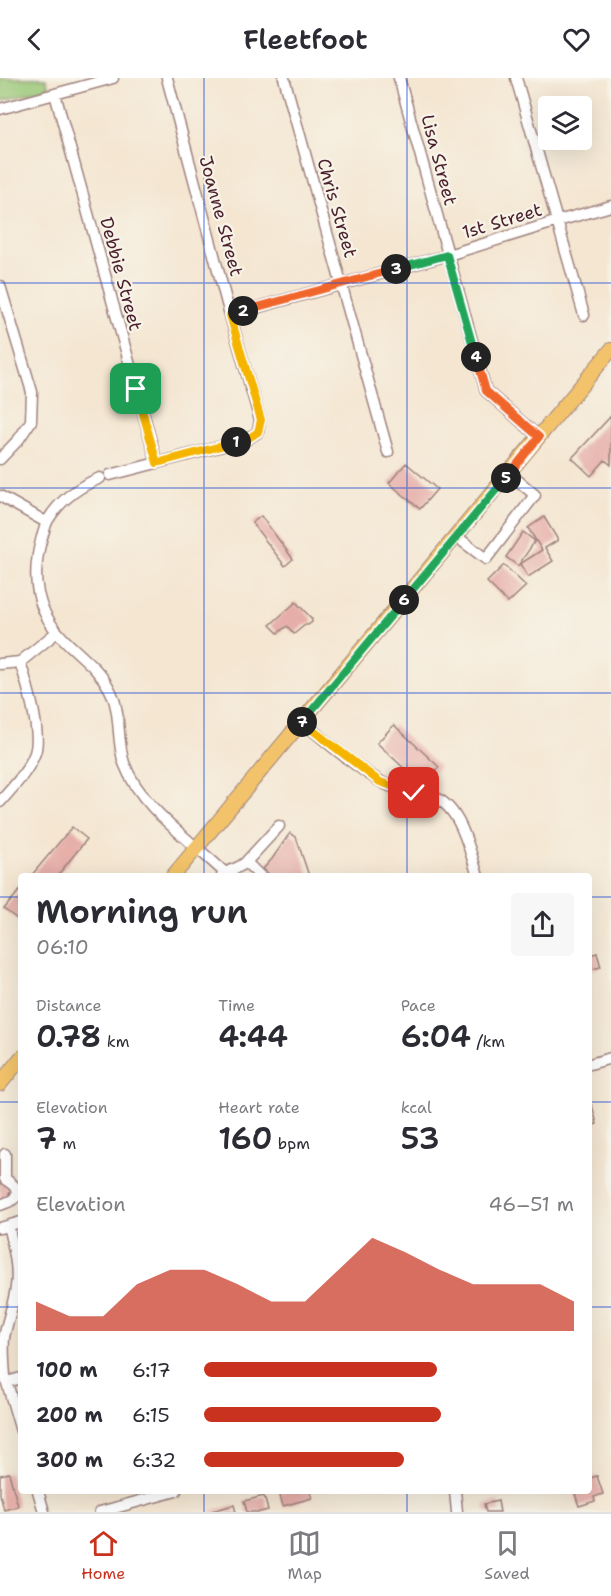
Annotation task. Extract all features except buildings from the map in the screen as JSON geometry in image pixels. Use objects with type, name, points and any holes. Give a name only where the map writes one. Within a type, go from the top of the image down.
[{"type":"main road","points":[[175,873],[611,350]]},
{"type":"main road","points":[[0,1084],[18,1063]]},
{"type":"street","points":[[0,109],[113,78]]},
{"type":"street","name":"Joanne Street","points":[[157,463],[246,440],[258,432],[261,420],[230,315],[167,78]]},
{"type":"street","name":"Chris Street","points":[[284,78],[388,452]]},
{"type":"street","name":"Lisa Street","points":[[399,78],[486,391],[539,437]]},
{"type":"street","points":[[516,78],[584,315]]},
{"type":"street","name":"Debbie Street","points":[[54,94],[157,463]]},
{"type":"street","name":"1st Street","points":[[230,315],[447,255],[611,206]]},
{"type":"street","points":[[0,286],[32,392],[31,421],[19,439],[0,459]]},
{"type":"street","points":[[157,463],[105,477],[85,484],[71,493],[46,522],[35,571],[36,580],[41,607],[57,632],[94,666],[110,689],[117,713],[119,743],[124,764],[137,788],[149,804],[223,873]]},
{"type":"street","points":[[457,537],[486,558],[535,495],[509,473]]},
{"type":"street","points":[[0,496],[46,522]]},
{"type":"street","points":[[0,664],[20,662],[57,632]]},
{"type":"street","points":[[0,802],[26,772],[36,752],[37,730],[20,662]]},
{"type":"street","points":[[302,722],[380,782],[414,793],[433,796],[450,809],[462,828],[477,873]]},
{"type":"street","points":[[226,873],[246,862],[279,826]]},
{"type":"street","points":[[246,862],[257,873]]},
{"type":"street","points":[[592,1063],[611,1058]]},
{"type":"street","points":[[0,1205],[10,1202],[17,1195],[16,1189],[5,1179],[4,1154]]},
{"type":"street","points":[[4,1227],[16,1262],[16,1286],[4,1337],[4,1378],[18,1422]]},
{"type":"street","points":[[39,1494],[44,1512]]},
{"type":"street","points":[[100,1512],[165,1494]]},
{"type":"street","points":[[455,1494],[457,1512]]},
{"type":"green space","points":[[0,78],[46,78],[49,88],[0,101]]},
{"type":"route","points":[[136,389],[157,463],[246,440],[258,432],[261,420],[230,315],[447,255],[486,391],[539,437],[302,722],[380,782],[414,793]]}]
